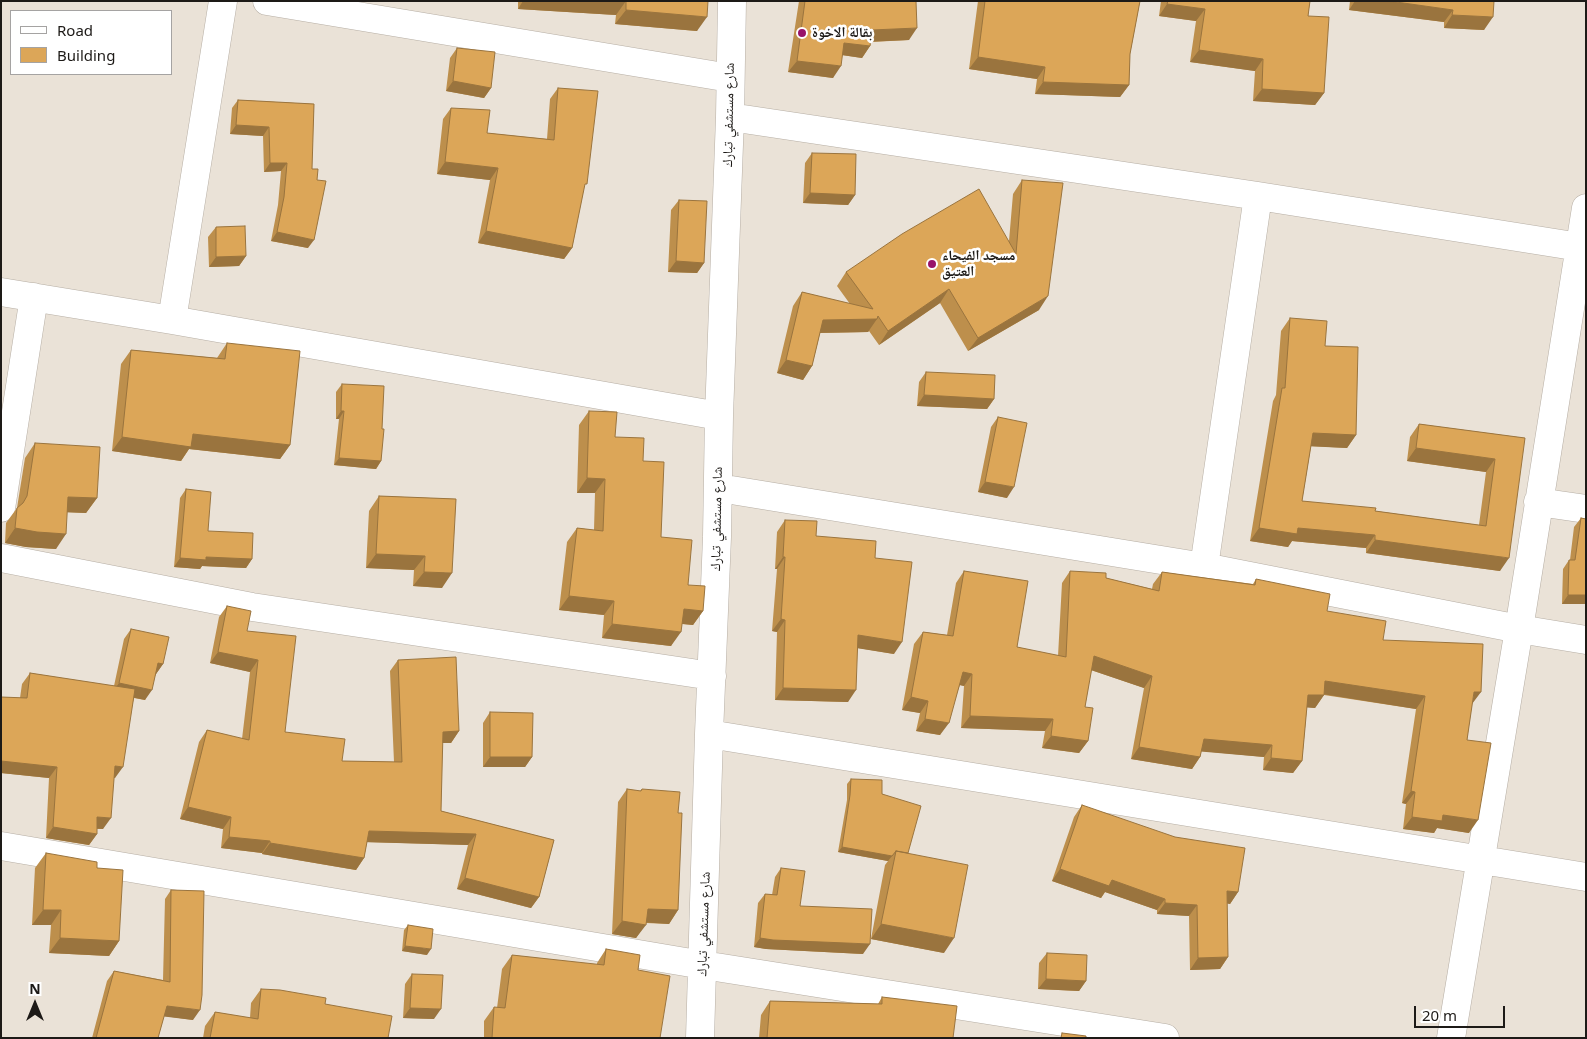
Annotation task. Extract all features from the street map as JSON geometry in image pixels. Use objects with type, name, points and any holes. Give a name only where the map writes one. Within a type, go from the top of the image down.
[{"type":"street","points":[[172,320],[223,1]]},
{"type":"street","points":[[267,1],[730,78]]},
{"type":"street","name":"شارع مستشفي تبارك","points":[[700,1038],[709,734],[719,488],[719,416],[730,117],[732,1]]},
{"type":"street","points":[[730,117],[1258,196],[1582,247]]},
{"type":"street","points":[[1204,567],[1258,196]]},
{"type":"street","points":[[1451,1038],[1520,629],[1538,502],[1582,247],[1586,208]]},
{"type":"street","points":[[1,292],[172,320],[719,416]]},
{"type":"street","points":[[1,508],[34,297]]},
{"type":"street","points":[[719,488],[1204,567],[1520,629],[1586,640]]},
{"type":"street","points":[[1538,502],[1586,509]]},
{"type":"street","points":[[1,558],[252,607],[712,676]]},
{"type":"street","points":[[709,734],[1586,877]]},
{"type":"street","points":[[1,846],[703,965],[1165,1038]]},
{"type":"building","points":[[626,1],[708,1],[707,17],[626,10]]},
{"type":"building","points":[[805,1],[916,1],[917,28],[872,30],[870,46],[844,43],[841,66],[797,61]]},
{"type":"building","points":[[985,1],[1140,1],[1130,54],[1129,85],[1043,82],[1045,67],[978,57]]},
{"type":"building","points":[[1168,1],[1310,1],[1308,16],[1329,17],[1324,93],[1262,89],[1263,59],[1199,50],[1205,9],[1167,4]]},
{"type":"building","points":[[1389,1],[1494,1],[1493,17],[1452,15],[1453,10]]},
{"type":"building","points":[[457,48],[495,52],[491,88],[453,81]]},
{"type":"building","points":[[558,88],[598,91],[587,184],[585,184],[572,248],[486,231],[498,168],[445,162],[451,108],[490,110],[487,133],[554,140]]},
{"type":"building","points":[[238,100],[314,104],[312,169],[318,169],[317,180],[326,181],[314,240],[277,232],[284,197],[287,163],[270,163],[269,127],[236,125]]},
{"type":"building","points":[[812,153],[856,154],[855,195],[810,193]]},
{"type":"building","points":[[1022,180],[1063,183],[1048,296],[978,338],[949,289],[888,331],[878,316],[877,319],[823,320],[812,366],[786,360],[802,292],[873,309],[846,272],[902,234],[979,189],[1016,254]]},
{"type":"building","points":[[679,200],[707,201],[704,263],[676,261]]},
{"type":"building","points":[[245,226],[246,256],[216,257],[216,227]]},
{"type":"building","points":[[1290,318],[1327,321],[1325,346],[1358,347],[1356,435],[1313,433],[1302,501],[1376,508],[1375,511],[1486,526],[1495,459],[1416,448],[1419,424],[1525,438],[1509,558],[1375,540],[1375,535],[1298,528],[1297,534],[1259,528],[1282,388],[1285,388]]},
{"type":"building","points":[[227,343],[300,351],[290,445],[193,434],[191,447],[122,437],[131,350],[225,359]]},
{"type":"building","points":[[926,372],[995,375],[994,399],[924,395]]},
{"type":"building","points":[[342,384],[384,386],[382,429],[384,429],[381,461],[339,458],[344,411],[341,411]]},
{"type":"building","points":[[589,411],[617,412],[615,437],[644,438],[643,461],[664,462],[661,537],[692,540],[688,585],[705,586],[703,611],[684,609],[681,632],[612,624],[614,601],[569,596],[577,528],[603,531],[605,479],[587,478]]},
{"type":"building","points":[[998,417],[1027,423],[1014,487],[985,482]]},
{"type":"building","points":[[35,443],[100,447],[97,498],[68,497],[66,534],[15,528],[17,508],[27,496]]},
{"type":"building","points":[[186,489],[211,492],[208,531],[253,533],[252,559],[206,557],[206,560],[180,558]]},
{"type":"building","points":[[379,496],[456,499],[452,573],[424,572],[425,556],[376,554]]},
{"type":"building","points":[[1581,518],[1586,519],[1586,595],[1568,595],[1569,560],[1575,560]]},
{"type":"building","points":[[785,520],[817,521],[816,536],[876,541],[875,558],[912,562],[902,642],[858,635],[856,690],[783,688],[785,620],[781,619]]},
{"type":"building","points":[[964,571],[1028,581],[1017,647],[1066,657],[1070,571],[1106,573],[1106,578],[1159,591],[1162,572],[1255,585],[1256,579],[1330,594],[1327,611],[1386,621],[1383,640],[1483,644],[1481,692],[1474,692],[1467,740],[1491,743],[1478,820],[1443,815],[1442,821],[1412,817],[1415,792],[1411,791],[1425,696],[1325,681],[1324,695],[1308,695],[1302,761],[1271,758],[1272,745],[1204,739],[1200,757],[1139,747],[1152,676],[1094,656],[1085,707],[1093,708],[1088,741],[1051,736],[1053,719],[970,716],[972,674],[963,672],[949,723],[925,719],[928,701],[911,697],[923,632],[953,636]]},
{"type":"building","points":[[227,606],[251,611],[247,631],[296,636],[285,732],[345,739],[342,761],[402,762],[398,660],[456,657],[459,731],[443,732],[441,811],[554,840],[539,897],[465,878],[476,834],[369,831],[364,858],[270,843],[270,841],[229,837],[231,817],[188,807],[207,730],[249,740],[258,660],[218,652]]},
{"type":"building","points":[[131,629],[169,637],[163,664],[158,663],[152,690],[119,683]]},
{"type":"building","points":[[30,673],[135,689],[123,767],[115,766],[111,818],[97,817],[97,834],[53,827],[57,767],[1,761],[1,697],[27,698]]},
{"type":"building","points":[[490,712],[533,713],[532,757],[490,757]]},
{"type":"building","points":[[851,779],[882,780],[882,794],[921,806],[908,853],[896,851],[892,856],[842,847]]},
{"type":"building","points":[[627,789],[680,792],[678,813],[682,813],[678,910],[648,909],[646,925],[622,921]]},
{"type":"building","points":[[1082,805],[1175,837],[1245,848],[1238,892],[1227,891],[1228,957],[1198,958],[1197,905],[1165,903],[1165,899],[1112,880],[1109,886],[1060,869]]},
{"type":"building","points":[[896,851],[968,865],[954,938],[881,924]]},
{"type":"building","points":[[46,853],[97,862],[97,868],[123,870],[119,941],[60,938],[61,910],[43,910]]},
{"type":"building","points":[[781,868],[805,871],[800,906],[872,909],[870,944],[760,938],[765,894],[777,895]]},
{"type":"building","points":[[171,890],[204,891],[200,1010],[167,1006],[158,1038],[96,1038],[114,971],[170,982]]},
{"type":"building","points":[[408,925],[433,929],[431,949],[405,946]]},
{"type":"building","points":[[606,949],[640,955],[638,970],[670,976],[660,1038],[492,1038],[494,1007],[505,1008],[512,955],[604,965]]},
{"type":"building","points":[[1047,953],[1087,955],[1086,981],[1046,979]]},
{"type":"building","points":[[412,974],[443,975],[441,1009],[410,1008]]},
{"type":"building","points":[[261,989],[280,990],[326,998],[325,1004],[392,1016],[388,1038],[210,1038],[215,1012],[258,1019]]},
{"type":"building","points":[[882,997],[957,1006],[953,1038],[767,1038],[770,1001],[882,1004]]},
{"type":"building","points":[[1062,1033],[1086,1036],[1086,1038],[1061,1038]]},
{"type":"place","name":"بقالة الاخوة","points":[[802,33]]},
{"type":"place","name":"مسجد الفيحاء العتيق","points":[[932,264]]}]
